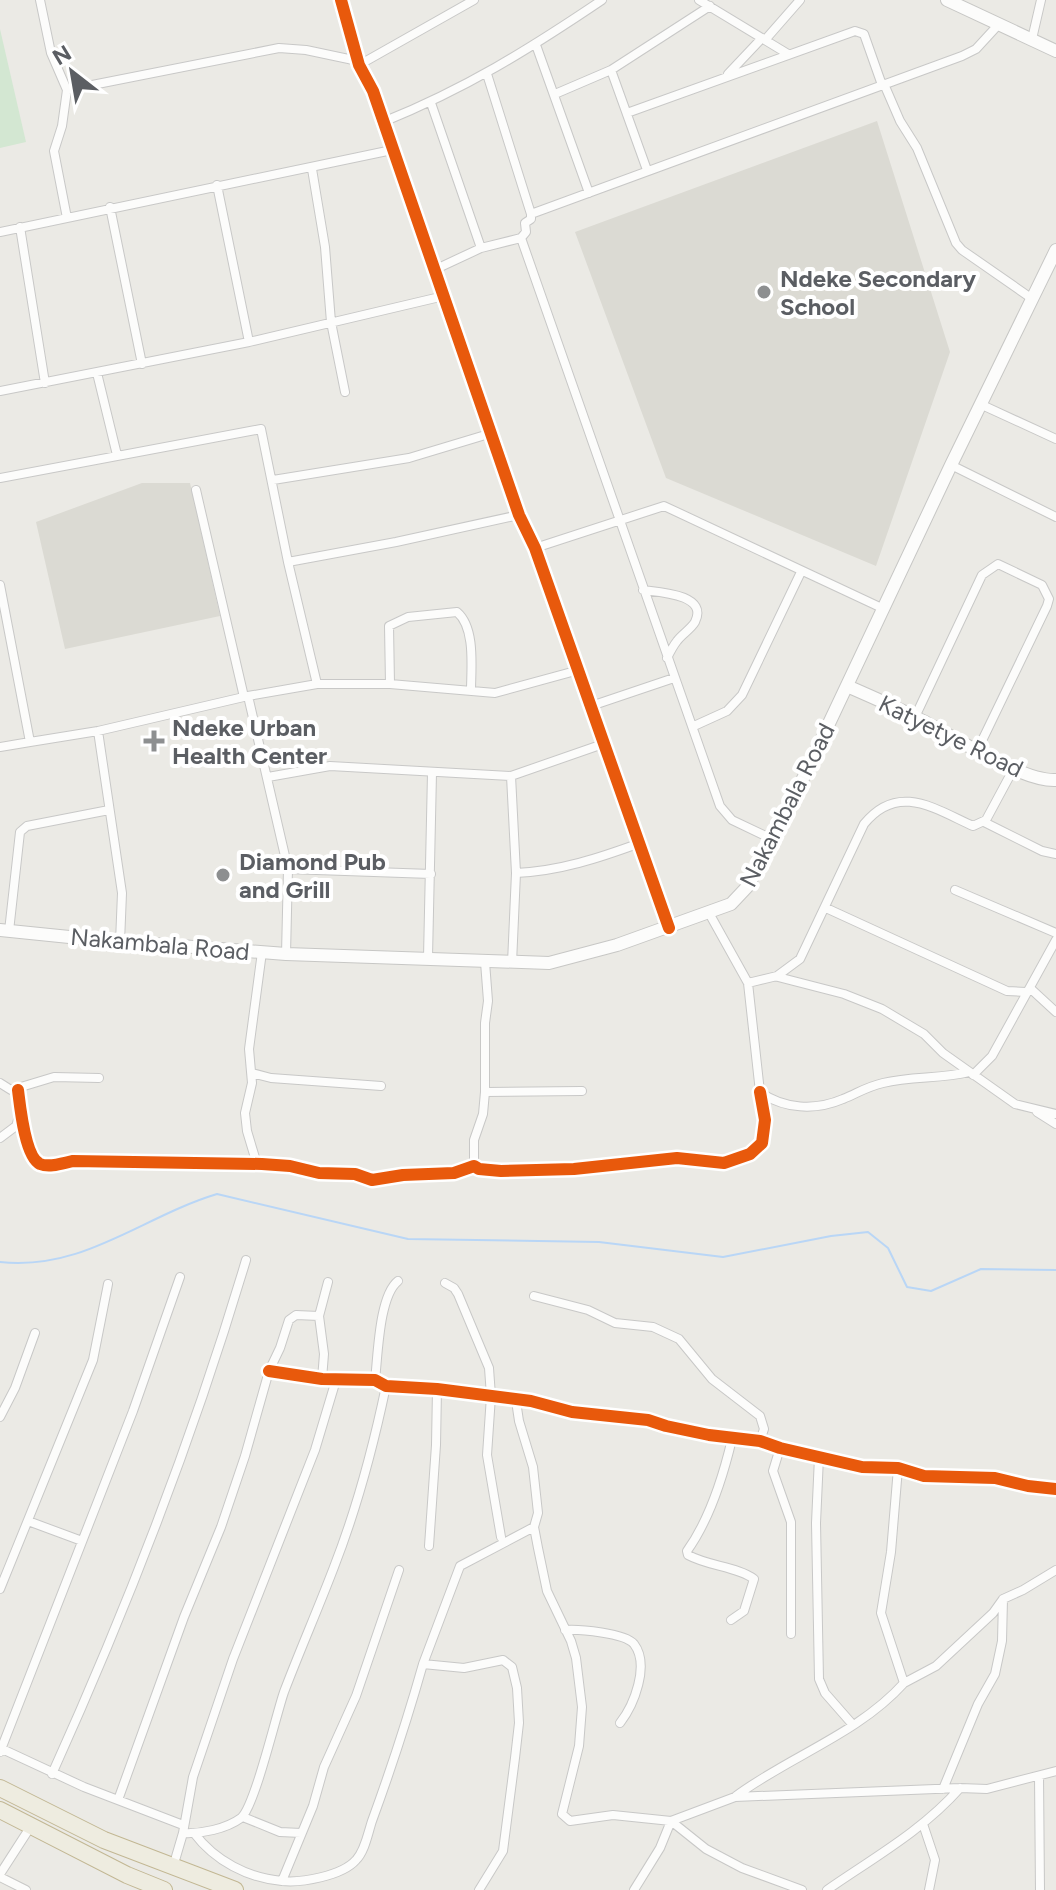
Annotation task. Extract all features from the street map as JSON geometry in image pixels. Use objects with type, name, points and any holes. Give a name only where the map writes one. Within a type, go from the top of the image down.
[{"type":"highway","points":[[0,1788],[104,1840],[235,1890]]},
{"type":"highway","points":[[0,1810],[127,1875],[164,1890]]},
{"type":"main road","points":[[947,0],[1056,51]]},
{"type":"main road","name":"Nakambala Road","points":[[4,930],[286,954],[549,963],[669,928],[731,904],[740,897],[774,840],[1056,250]]},
{"type":"main road","name":"Katyetye Road","points":[[847,686],[1014,768],[1038,778],[1056,780]]},
{"type":"street","points":[[40,0],[51,53],[67,90],[62,126],[54,151],[67,218]]},
{"type":"street","points":[[341,0],[359,63],[373,91],[519,515],[535,548],[669,928]]},
{"type":"street","points":[[67,90],[279,48],[306,50],[359,63],[474,0]]},
{"type":"street","points":[[383,122],[431,103],[487,74],[602,0]]},
{"type":"street","points":[[699,0],[788,54]]},
{"type":"street","points":[[724,78],[800,0]]},
{"type":"street","points":[[1032,39],[1041,0]]},
{"type":"street","points":[[555,94],[611,70],[710,6]]},
{"type":"street","points":[[531,214],[962,56],[976,49],[999,24]]},
{"type":"street","points":[[627,113],[860,31],[864,34],[900,121],[917,148],[956,243],[1031,298]]},
{"type":"street","points":[[536,45],[589,193]]},
{"type":"street","points":[[611,70],[647,170]]},
{"type":"street","points":[[434,270],[481,248],[521,238],[526,232],[525,223],[531,219],[487,74]]},
{"type":"street","points":[[431,103],[481,248]]},
{"type":"street","points":[[0,232],[392,150]]},
{"type":"street","points":[[312,169],[325,247],[331,322],[345,392]]},
{"type":"street","points":[[217,185],[249,342]]},
{"type":"street","points":[[110,207],[142,364]]},
{"type":"street","points":[[20,227],[45,383]]},
{"type":"street","points":[[521,238],[674,678],[725,815],[774,840]]},
{"type":"street","points":[[0,391],[249,342],[444,296]]},
{"type":"street","points":[[97,373],[117,455]]},
{"type":"street","points":[[982,405],[1056,439]]},
{"type":"street","points":[[0,478],[261,429],[317,684]]},
{"type":"street","points":[[273,480],[409,458],[492,433]]},
{"type":"street","points":[[951,465],[1056,517]]},
{"type":"street","points":[[196,490],[288,869],[286,954]]},
{"type":"street","points":[[535,548],[664,506],[884,609]]},
{"type":"street","points":[[288,562],[519,515]]},
{"type":"street","points":[[915,717],[982,575],[998,564],[1042,585],[1049,599],[1047,606],[978,749]]},
{"type":"street","points":[[694,726],[727,711],[742,695],[801,572]]},
{"type":"street","points":[[0,585],[4,624],[30,742]]},
{"type":"street","points":[[643,590],[684,596],[693,604],[697,615],[694,624],[676,642],[667,658]]},
{"type":"street","points":[[390,684],[389,626],[408,617],[457,612],[463,618],[470,643],[471,691]]},
{"type":"street","points":[[0,747],[98,731],[317,684],[390,684],[495,693],[579,670]]},
{"type":"street","points":[[591,706],[674,678]]},
{"type":"street","points":[[98,731],[122,893],[120,942]]},
{"type":"street","points":[[268,777],[330,766],[511,776],[603,744]]},
{"type":"street","points":[[748,983],[777,976],[800,959],[864,824],[884,807],[912,800],[973,826],[984,822],[1014,768]]},
{"type":"street","points":[[428,957],[432,773]]},
{"type":"street","points":[[511,776],[516,873],[512,964]]},
{"type":"street","points":[[4,930],[20,832],[27,826],[109,810]]},
{"type":"street","points":[[984,822],[1031,846],[1056,854]]},
{"type":"street","points":[[516,873],[571,866],[640,843]]},
{"type":"street","points":[[288,869],[431,874]]},
{"type":"street","points":[[955,890],[1056,933]]},
{"type":"street","points":[[826,908],[1007,991],[1028,991],[1056,1012]]},
{"type":"street","points":[[18,1090],[20,1114],[32,1156],[48,1166],[93,1161],[262,1164],[319,1173],[355,1174],[372,1180],[401,1175],[454,1173],[474,1166],[501,1171],[574,1169],[677,1158],[724,1163],[750,1154],[762,1143],[765,1120],[748,983],[709,913]]},
{"type":"street","points":[[760,1092],[781,1104],[801,1107],[843,1099],[858,1090],[885,1082],[971,1074],[992,1056],[1056,940]]},
{"type":"street","points":[[262,952],[249,1049],[252,1083],[245,1113],[252,1149],[256,1161],[262,1164]]},
{"type":"street","points":[[474,1166],[474,1140],[483,1114],[485,1092],[488,1001],[485,962]]},
{"type":"street","points":[[777,976],[831,990],[882,1009],[924,1034],[943,1053],[1015,1104],[1056,1114]]},
{"type":"street","points":[[252,1073],[271,1078],[381,1086]]},
{"type":"street","points":[[0,1083],[11,1090],[18,1090],[54,1077],[99,1078]]},
{"type":"street","points":[[485,1092],[582,1091]]},
{"type":"street","points":[[1033,1109],[1056,1124]]},
{"type":"street","points":[[0,1138],[16,1126],[20,1114]]},
{"type":"street","points":[[52,1774],[76,1726],[220,1350],[246,1260]]},
{"type":"street","points":[[180,1277],[133,1411],[1,1749],[52,1774],[194,1833],[220,1860],[262,1879],[313,1880],[349,1867],[359,1858],[397,1754],[423,1664],[460,1566],[534,1527]]},
{"type":"street","points":[[375,1380],[382,1318],[389,1292],[398,1281]]},
{"type":"street","points":[[322,1379],[324,1354],[319,1316],[328,1282]]},
{"type":"street","points":[[445,1283],[458,1294],[489,1368],[491,1396],[487,1455],[501,1537]]},
{"type":"street","points":[[0,1589],[93,1360],[108,1284]]},
{"type":"street","points":[[534,1296],[588,1310],[615,1323],[653,1327],[679,1339],[712,1379],[742,1399],[760,1416],[764,1429],[760,1441]]},
{"type":"street","points":[[118,1800],[184,1617],[221,1527],[269,1371],[291,1317],[319,1316]]},
{"type":"street","points":[[0,1417],[15,1388],[35,1333]]},
{"type":"street","points":[[269,1371],[322,1379],[375,1380],[386,1386],[531,1401],[606,1417],[648,1420],[732,1439],[760,1441],[862,1467],[898,1468],[924,1476],[995,1478],[1056,1489]]},
{"type":"street","points":[[172,1868],[193,1777],[233,1659],[315,1450],[336,1380]]},
{"type":"street","points":[[194,1833],[243,1817],[252,1798],[284,1692],[336,1564],[360,1491],[386,1386]]},
{"type":"street","points":[[429,1546],[437,1389]]},
{"type":"street","points":[[516,1401],[533,1467],[538,1513],[534,1527],[547,1591],[576,1658],[582,1707],[579,1746],[562,1814],[565,1819],[570,1821],[613,1815],[671,1821],[735,1797],[987,1789],[1021,1783],[1056,1771]]},
{"type":"street","points":[[731,1620],[744,1611],[754,1579],[744,1573],[706,1564],[688,1555],[687,1551],[697,1537],[717,1490],[732,1439]]},
{"type":"street","points":[[780,1448],[773,1471],[791,1522],[791,1634]]},
{"type":"street","points":[[819,1457],[816,1523],[819,1679],[825,1693],[853,1725]]},
{"type":"street","points":[[898,1468],[891,1552],[881,1613],[904,1683]]},
{"type":"street","points":[[28,1521],[82,1541]]},
{"type":"street","points":[[282,1881],[313,1806],[324,1767],[356,1696],[399,1570]]},
{"type":"street","points":[[735,1797],[753,1782],[797,1760],[853,1725],[892,1696],[904,1683],[936,1666],[993,1613],[1003,1599],[1056,1570]]},
{"type":"street","points":[[943,1789],[978,1704],[995,1674],[1002,1641],[1003,1599]]},
{"type":"street","points":[[565,1630],[581,1629],[631,1641],[635,1646],[640,1663],[635,1694],[629,1712],[620,1723]]},
{"type":"street","points":[[423,1664],[464,1668],[503,1660],[514,1672],[519,1723],[503,1851],[479,1890]]},
{"type":"street","points":[[1039,1776],[1040,1890]]},
{"type":"street","points":[[827,1890],[901,1842],[960,1788]]},
{"type":"street","points":[[243,1817],[268,1829],[301,1833]]},
{"type":"street","points":[[634,1890],[660,1848],[671,1821]]},
{"type":"street","points":[[671,1821],[706,1849],[730,1862],[802,1890]]},
{"type":"street","points":[[923,1824],[935,1860],[929,1890]]},
{"type":"street","points":[[26,1890],[0,1875],[31,1826]]},
{"type":"shaded area","name":"Ndeke Secondary School","points":[[877,121],[950,352],[876,566],[666,478],[575,232]]},
{"type":"shaded area","points":[[142,483],[190,483],[220,616],[65,649],[36,522]]},
{"type":"green space","points":[[0,29],[26,142],[0,148]]},
{"type":"waterway","points":[[0,1262],[30,1263],[86,1251],[217,1194],[408,1239],[599,1242],[723,1257],[868,1232],[888,1248],[907,1287],[931,1291],[981,1269],[1056,1270]]},
{"type":"cycle path","points":[[341,0],[359,65],[373,91],[519,515],[535,548],[669,928]]},
{"type":"cycle path","points":[[18,1090],[27,1142],[40,1164],[56,1165],[73,1161],[262,1164],[319,1173],[355,1174],[372,1180],[454,1173],[474,1166],[501,1171],[574,1169],[677,1158],[724,1163],[750,1154],[762,1143],[765,1120],[760,1092]]},
{"type":"cycle path","points":[[269,1371],[322,1379],[375,1380],[386,1386],[531,1401],[572,1412],[648,1420],[709,1435],[760,1441],[862,1467],[898,1468],[924,1476],[995,1478],[1056,1489]]},
{"type":"place","name":"Ndeke Secondary School","points":[[764,292]]},
{"type":"place","name":"Ndeke Urban Health Center","points":[[154,741]]},
{"type":"place","name":"Diamond Pub and Grill","points":[[223,875]]}]
